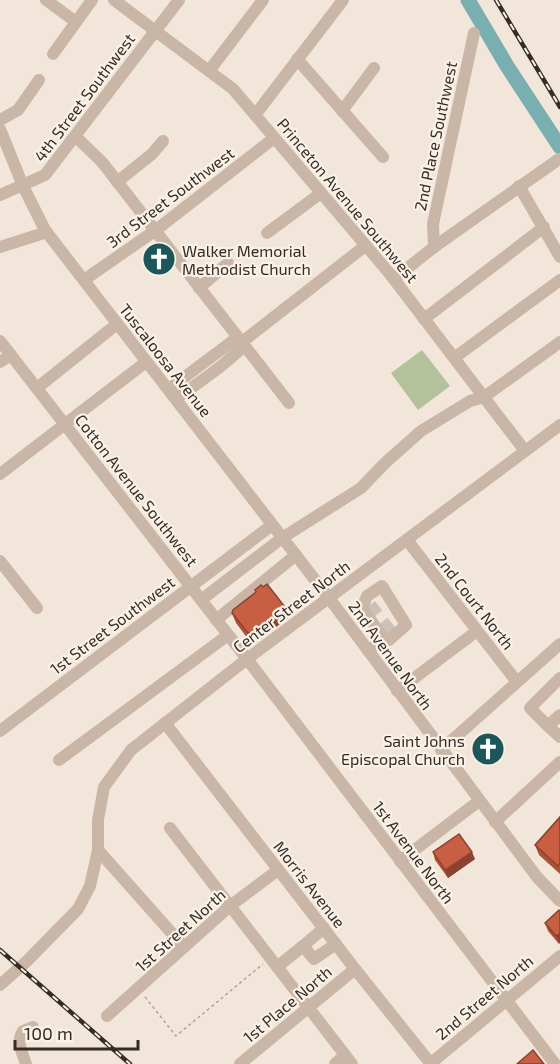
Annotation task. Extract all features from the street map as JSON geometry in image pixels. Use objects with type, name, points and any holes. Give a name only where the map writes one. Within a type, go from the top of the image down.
[{"type":"street","points":[[46,0],[76,22]]},
{"type":"street","points":[[53,54],[92,0]]},
{"type":"street","name":"Princeton Avenue Southwest","points":[[114,0],[233,89],[394,279],[525,451]]},
{"type":"street","name":"4th Street Southwest","points":[[0,195],[45,175],[179,0]]},
{"type":"street","points":[[209,71],[263,0]]},
{"type":"street","points":[[255,115],[339,1]]},
{"type":"street","name":"2nd Place Southwest","points":[[434,247],[433,224],[474,33]]},
{"type":"street","points":[[297,59],[383,157]]},
{"type":"street","points":[[342,111],[374,68]]},
{"type":"street","points":[[0,120],[18,110],[39,80]]},
{"type":"street","name":"Tuscaloosa Avenue","points":[[0,129],[23,186],[47,232],[329,598]]},
{"type":"street","points":[[75,136],[102,162],[289,403]]},
{"type":"street","name":"3rd Street Southwest","points":[[84,280],[156,230],[274,138]]},
{"type":"street","points":[[117,182],[152,154],[163,141]]},
{"type":"street","points":[[394,279],[434,247],[558,159]]},
{"type":"street","points":[[519,186],[560,257]]},
{"type":"street","points":[[267,233],[321,193]]},
{"type":"street","points":[[424,319],[544,227]]},
{"type":"street","points":[[0,246],[47,232]]},
{"type":"street","points":[[242,342],[365,246]]},
{"type":"street","points":[[199,288],[228,263]]},
{"type":"street","points":[[454,358],[560,280]]},
{"type":"street","points":[[37,388],[117,324]]},
{"type":"street","points":[[173,396],[174,385],[234,340],[242,342]]},
{"type":"street","name":"Cotton Avenue Southwest","points":[[0,341],[5,359],[37,388],[247,659]]},
{"type":"street","points":[[201,600],[282,538],[361,488],[421,431],[470,401],[484,397],[560,342]]},
{"type":"street","points":[[0,474],[146,362]]},
{"type":"street","name":"Center Street North","points":[[0,985],[78,909],[90,886],[98,850],[98,820],[104,787],[131,750],[247,659],[560,425]]},
{"type":"street","name":"1st Street Southwest","points":[[0,730],[272,525]]},
{"type":"street","name":"2nd Court North","points":[[407,540],[517,682]]},
{"type":"street","points":[[216,620],[296,555]]},
{"type":"street","points":[[0,561],[37,608]]},
{"type":"street","points":[[370,567],[382,585],[386,601],[397,618],[406,626],[389,640],[362,608],[367,596],[382,585]]},
{"type":"street","points":[[354,580],[367,596]]},
{"type":"street","name":"2nd Avenue North","points":[[329,598],[495,822],[537,877],[560,901]]},
{"type":"street","points":[[351,628],[368,614]]},
{"type":"street","points":[[397,691],[477,631]]},
{"type":"street","points":[[368,651],[382,633]]},
{"type":"street","points":[[59,760],[228,635]]},
{"type":"street","points":[[441,750],[560,644]]},
{"type":"street","name":"1st Avenue North","points":[[247,659],[555,1064]]},
{"type":"street","points":[[560,678],[530,708],[560,737]]},
{"type":"street","points":[[548,726],[560,715]]},
{"type":"street","name":"Morris Avenue","points":[[165,723],[430,1064]]},
{"type":"street","points":[[495,822],[560,762]]},
{"type":"street","points":[[400,861],[479,801]]},
{"type":"street","points":[[170,828],[308,1007],[344,1061]]},
{"type":"street","points":[[98,850],[184,948]]},
{"type":"street","name":"1st Street North","points":[[107,1016],[230,906],[278,870]]},
{"type":"street","points":[[273,962],[303,946],[324,928]]},
{"type":"street","points":[[303,946],[312,958],[316,959],[336,944]]},
{"type":"street","name":"2nd Street North","points":[[430,1064],[560,956]]},
{"type":"street","name":"1st Place North","points":[[240,1064],[355,969]]},
{"type":"street","points":[[26,1064],[20,1038],[23,1031],[33,1027]]},
{"type":"path","points":[[138,989],[176,1036],[273,962]]},
{"type":"green space","points":[[422,350],[450,386],[418,410],[391,373]]},
{"type":"building","points":[[267,584],[285,607],[248,633],[232,613],[233,610],[256,592],[255,590],[261,585],[263,587]]},
{"type":"building","points":[[560,817],[560,863],[558,866],[535,845]]},
{"type":"building","points":[[459,834],[472,852],[445,870],[433,852]]},
{"type":"building","points":[[559,910],[560,934],[556,936],[545,923]]},
{"type":"building","points":[[533,1050],[544,1064],[517,1064]]},
{"type":"waterway","points":[[468,0],[507,66],[560,147]]},
{"type":"tunnel","points":[[369,613],[381,604]]},
{"type":"tunnel","points":[[382,630],[393,621]]},
{"type":"railway","points":[[496,0],[560,107]]},
{"type":"railway","points":[[0,950],[130,1064]]},
{"type":"place","name":"Walker Memorial Methodist Church","points":[[159,259]]},
{"type":"place","name":"Saint Johns Episcopal Church","points":[[488,749]]}]
